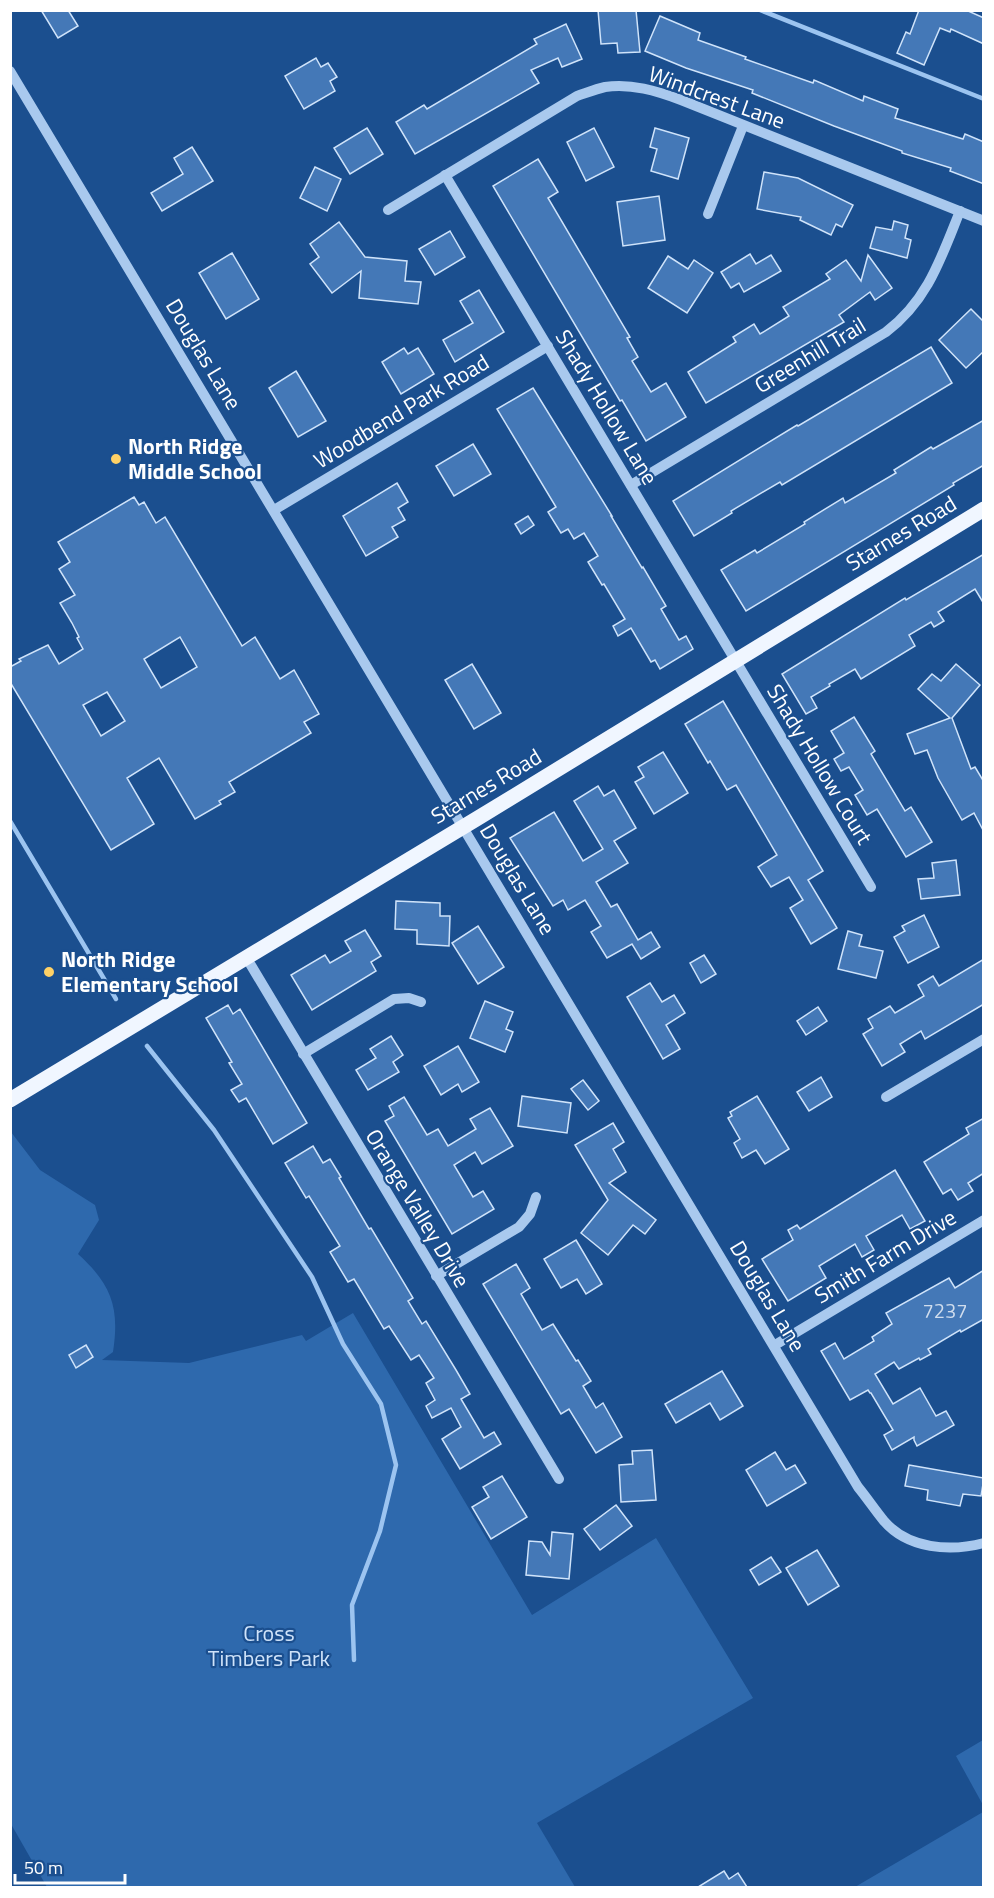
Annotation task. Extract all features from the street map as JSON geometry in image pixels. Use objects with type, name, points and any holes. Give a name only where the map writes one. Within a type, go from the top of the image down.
[{"type":"main road","name":"Starnes Road","points":[[10,1100],[984,509]]},
{"type":"street","name":"Douglas Lane","points":[[10,71],[858,1487],[885,1522],[899,1534],[916,1542],[945,1548],[984,1543]]},
{"type":"street","name":"Windcrest Lane","points":[[388,210],[577,96],[605,87],[629,86],[661,93],[984,221]]},
{"type":"street","points":[[708,214],[743,126]]},
{"type":"street","name":"Shady Hollow Lane","points":[[445,175],[735,660]]},
{"type":"street","name":"Greenhill Trail","points":[[631,485],[886,332],[902,320],[928,287],[960,211]]},
{"type":"street","name":"Woodbend Park Road","points":[[274,510],[548,346]]},
{"type":"street","name":"Shady Hollow Court","points":[[735,660],[871,887]]},
{"type":"street","name":"Orange Valley Drive","points":[[246,957],[559,1479]]},
{"type":"street","points":[[303,1054],[394,999],[409,998],[421,1002]]},
{"type":"street","points":[[886,1097],[984,1039]]},
{"type":"street","points":[[436,1276],[519,1227],[530,1214],[536,1197]]},
{"type":"street","name":"Smith Farm Drive","points":[[775,1345],[984,1220]]},
{"type":"green space","name":"Cross Timbers Park","points":[[11,1132],[40,1170],[95,1205],[99,1220],[78,1254],[105,1286],[114,1309],[113,1352],[102,1360],[189,1363],[302,1335],[306,1341],[353,1313],[532,1615],[656,1538],[753,1698],[537,1823],[575,1887],[47,1887],[11,1824]]},
{"type":"green space","points":[[983,1740],[983,1805],[956,1756]]},
{"type":"green space","points":[[983,1812],[983,1887],[855,1887]]},
{"type":"building","points":[[41,10],[68,10],[78,26],[58,38]]},
{"type":"building","points":[[598,10],[636,10],[640,52],[618,53],[617,43],[601,44]]},
{"type":"building","points":[[919,10],[966,10],[984,18],[984,44],[951,29],[950,32],[940,28],[924,65],[897,53],[906,32],[910,34]]},
{"type":"building","points":[[660,16],[700,33],[698,40],[746,57],[745,59],[813,83],[814,80],[863,101],[864,96],[898,109],[895,118],[963,139],[965,134],[984,142],[984,184],[950,171],[951,168],[902,153],[902,151],[752,93],[753,90],[686,68],[645,51]]},
{"type":"building","points":[[566,24],[582,59],[562,67],[558,58],[531,70],[539,83],[415,154],[396,122],[424,105],[427,109],[537,44],[534,39]]},
{"type":"building","points":[[316,58],[321,67],[328,63],[337,77],[330,81],[335,91],[304,109],[285,76]]},
{"type":"building","points":[[367,128],[383,154],[350,174],[334,148]]},
{"type":"building","points":[[594,128],[614,167],[586,181],[567,142]]},
{"type":"building","points":[[655,128],[689,138],[678,179],[651,171],[657,149],[650,147]]},
{"type":"building","points":[[192,147],[213,181],[162,211],[151,193],[183,174],[174,158]]},
{"type":"building","points":[[538,159],[558,192],[548,198],[630,337],[627,338],[638,357],[632,361],[651,392],[666,383],[686,417],[646,441],[493,186]]},
{"type":"building","points":[[315,167],[341,179],[327,211],[300,198]]},
{"type":"building","points":[[764,172],[798,178],[853,205],[842,227],[836,224],[831,235],[800,220],[801,217],[757,209]]},
{"type":"building","points":[[659,196],[665,240],[623,246],[617,202]]},
{"type":"building","points":[[894,221],[908,225],[905,238],[911,240],[907,258],[870,248],[876,227],[892,230]]},
{"type":"building","points":[[339,222],[365,257],[407,261],[405,281],[421,282],[418,304],[359,298],[361,271],[332,293],[310,264],[319,257],[310,244]]},
{"type":"building","points":[[450,231],[465,257],[435,275],[419,249]]},
{"type":"building","points":[[232,253],[259,299],[226,319],[199,273]]},
{"type":"building","points":[[750,254],[756,264],[771,255],[781,271],[744,292],[739,283],[731,288],[721,272]]},
{"type":"building","points":[[868,255],[892,288],[875,300],[870,292],[839,315],[844,322],[706,403],[688,372],[736,342],[733,337],[754,324],[760,334],[789,316],[783,307],[830,279],[826,274],[846,260],[861,281]]},
{"type":"building","points":[[668,256],[688,269],[694,260],[713,273],[687,313],[648,288]]},
{"type":"building","points":[[479,290],[504,332],[455,362],[443,340],[473,323],[460,301]]},
{"type":"building","points":[[971,309],[984,322],[984,351],[966,368],[939,340]]},
{"type":"building","points":[[931,347],[952,383],[782,485],[780,482],[731,511],[732,513],[694,536],[673,501]]},
{"type":"building","points":[[404,348],[408,354],[418,348],[434,374],[401,394],[382,362]]},
{"type":"building","points":[[296,371],[326,421],[298,437],[269,388]]},
{"type":"building","points":[[533,388],[666,606],[661,609],[679,640],[686,636],[693,649],[660,669],[655,660],[651,662],[631,628],[618,636],[613,626],[625,619],[588,562],[598,556],[584,533],[574,539],[568,529],[561,533],[548,512],[556,507],[497,409]]},
{"type":"building","points":[[984,420],[984,465],[746,611],[721,570],[755,550],[757,553],[843,498],[845,503],[896,473],[894,470],[931,447],[933,449]]},
{"type":"building","points":[[473,444],[491,474],[454,496],[436,466]]},
{"type":"building","points":[[397,483],[408,502],[398,508],[405,520],[392,527],[398,537],[366,556],[343,516]]},
{"type":"building","points":[[134,497],[139,505],[144,502],[156,523],[165,517],[242,646],[255,637],[280,679],[294,670],[319,714],[304,722],[311,733],[229,782],[235,792],[219,801],[221,804],[195,819],[159,758],[127,778],[154,824],[111,850],[10,682],[10,667],[21,661],[19,659],[48,645],[59,664],[83,649],[60,603],[75,595],[59,569],[70,562],[58,542]],"holes":[[[180,637],[197,667],[161,688],[144,659]],[[107,692],[125,721],[101,736],[83,705]]]},
{"type":"building","points":[[528,516],[534,525],[521,534],[515,524]]},
{"type":"building","points":[[984,554],[984,604],[975,589],[938,612],[944,621],[934,627],[931,622],[909,635],[915,646],[861,679],[855,669],[811,697],[817,708],[806,714],[782,674],[905,598],[906,600]]},
{"type":"building","points":[[472,664],[501,713],[474,729],[445,680]]},
{"type":"building","points":[[956,664],[980,685],[952,718],[971,769],[975,767],[984,782],[984,832],[974,813],[962,820],[938,778],[927,750],[915,754],[907,734],[950,718],[918,689],[932,674],[941,681]]},
{"type":"building","points":[[723,701],[823,871],[808,880],[837,928],[811,944],[790,908],[803,900],[789,877],[771,887],[758,867],[777,855],[736,785],[727,790],[685,724]]},
{"type":"building","points":[[854,717],[875,751],[871,754],[905,811],[911,807],[932,842],[906,857],[877,809],[867,815],[855,795],[863,790],[849,767],[841,771],[834,759],[844,753],[831,731]]},
{"type":"building","points":[[663,752],[688,793],[654,814],[635,782],[644,777],[638,767]]},
{"type":"building","points":[[598,786],[604,796],[614,790],[636,828],[614,841],[628,863],[596,882],[611,907],[617,904],[638,940],[651,932],[660,947],[641,959],[632,944],[607,958],[591,932],[601,926],[585,900],[568,910],[563,900],[553,906],[510,838],[554,812],[583,861],[603,849],[574,801]]},
{"type":"building","points":[[956,860],[960,895],[921,899],[918,879],[934,878],[932,863]]},
{"type":"building","points":[[396,901],[440,903],[440,916],[450,916],[449,946],[417,944],[417,930],[395,929]]},
{"type":"building","points":[[924,915],[939,947],[908,963],[894,937],[905,931],[902,926]]},
{"type":"building","points":[[478,926],[504,967],[478,984],[452,943]]},
{"type":"building","points":[[365,930],[381,956],[371,962],[376,971],[312,1010],[291,975],[325,955],[330,963],[351,951],[345,941]]},
{"type":"building","points":[[848,931],[862,935],[859,946],[883,951],[876,978],[838,969]]},
{"type":"building","points":[[704,955],[716,974],[701,983],[690,963]]},
{"type":"building","points":[[984,959],[984,1004],[925,1039],[921,1031],[900,1044],[905,1052],[882,1066],[863,1034],[873,1028],[868,1019],[890,1006],[895,1013],[924,996],[918,985],[933,976],[939,986]]},
{"type":"building","points":[[650,983],[662,1002],[674,995],[685,1013],[666,1025],[680,1049],[663,1059],[627,997]]},
{"type":"building","points":[[485,1001],[513,1012],[506,1029],[513,1032],[505,1052],[470,1038]]},
{"type":"building","points":[[228,1005],[233,1014],[240,1009],[307,1123],[273,1144],[246,1098],[239,1102],[231,1090],[242,1084],[206,1018]]},
{"type":"building","points":[[818,1007],[827,1021],[806,1035],[797,1021]]},
{"type":"building","points":[[391,1036],[403,1055],[393,1062],[399,1072],[368,1090],[356,1070],[376,1058],[370,1049]]},
{"type":"building","points":[[458,1046],[479,1082],[462,1092],[458,1084],[441,1095],[424,1066]]},
{"type":"building","points":[[821,1077],[832,1097],[809,1111],[797,1092]]},
{"type":"building","points":[[583,1080],[599,1101],[588,1110],[571,1089]]},
{"type":"building","points":[[522,1096],[571,1103],[567,1133],[518,1126]]},
{"type":"building","points":[[757,1096],[789,1149],[765,1164],[756,1150],[742,1158],[734,1143],[740,1139],[728,1118],[732,1116],[730,1112]]},
{"type":"building","points":[[404,1097],[427,1135],[438,1129],[448,1146],[476,1129],[470,1119],[490,1108],[513,1146],[482,1164],[475,1152],[454,1165],[473,1197],[483,1191],[494,1209],[452,1234],[385,1121],[394,1116],[389,1106]]},
{"type":"building","points":[[984,1118],[984,1173],[968,1183],[973,1191],[958,1200],[951,1189],[943,1194],[924,1162],[969,1134],[966,1128]]},
{"type":"building","points":[[613,1123],[624,1142],[613,1149],[626,1172],[609,1183],[656,1220],[645,1234],[633,1225],[608,1255],[581,1233],[608,1200],[575,1145]]},
{"type":"building","points":[[313,1146],[323,1163],[330,1159],[369,1229],[371,1228],[413,1298],[408,1301],[422,1324],[426,1321],[456,1370],[470,1394],[461,1399],[484,1438],[494,1432],[501,1444],[460,1469],[442,1439],[461,1427],[451,1408],[432,1418],[426,1406],[435,1400],[426,1383],[434,1378],[419,1355],[411,1360],[389,1326],[384,1329],[354,1279],[348,1282],[330,1252],[340,1246],[309,1196],[306,1198],[285,1163]]},
{"type":"building","points":[[895,1170],[925,1221],[910,1229],[902,1215],[866,1236],[874,1250],[862,1257],[855,1244],[819,1266],[826,1278],[788,1301],[762,1259],[793,1240],[788,1230],[797,1225],[800,1229]]},
{"type":"building","points":[[576,1240],[602,1284],[586,1294],[577,1279],[561,1288],[544,1259]]},
{"type":"building","points":[[516,1264],[530,1288],[521,1294],[542,1330],[553,1324],[591,1381],[583,1386],[596,1408],[603,1403],[622,1437],[596,1453],[569,1409],[561,1414],[483,1284]]},
{"type":"building","points":[[984,1270],[984,1319],[928,1349],[931,1354],[920,1360],[919,1358],[899,1369],[894,1362],[875,1374],[893,1404],[920,1388],[936,1416],[946,1411],[954,1425],[917,1446],[914,1437],[892,1450],[884,1435],[893,1430],[871,1393],[868,1390],[850,1400],[821,1351],[835,1343],[844,1359],[874,1341],[872,1337],[892,1324],[886,1313],[949,1278],[955,1288]]},
{"type":"building","points":[[86,1345],[93,1357],[76,1368],[69,1355]]},
{"type":"building","points":[[722,1371],[743,1406],[720,1420],[710,1403],[676,1423],[665,1404]]},
{"type":"building","points":[[652,1450],[656,1500],[621,1502],[619,1465],[633,1464],[632,1451]]},
{"type":"building","points":[[775,1452],[786,1470],[795,1465],[806,1483],[767,1506],[746,1470]]},
{"type":"building","points":[[909,1465],[984,1478],[981,1496],[963,1494],[960,1506],[927,1500],[928,1490],[905,1486]]},
{"type":"building","points":[[502,1476],[527,1517],[491,1539],[472,1507],[489,1497],[483,1487]]},
{"type":"building","points":[[616,1505],[632,1526],[600,1550],[584,1529]]},
{"type":"building","points":[[552,1532],[573,1534],[569,1579],[526,1575],[529,1541],[542,1542],[550,1555]]},
{"type":"building","points":[[817,1550],[839,1586],[808,1605],[786,1568]]},
{"type":"building","points":[[771,1557],[781,1572],[759,1585],[750,1570]]},
{"type":"building","points":[[724,1871],[729,1879],[738,1873],[747,1887],[698,1887]]},
{"type":"waterway","points":[[760,10],[984,99]]},
{"type":"waterway","points":[[10,821],[116,999]]},
{"type":"waterway","points":[[147,1046],[214,1130],[312,1277],[343,1344],[381,1404],[396,1465],[380,1531],[352,1605],[354,1660]]},
{"type":"place","name":"North Ridge Middle School","points":[[116,459]]},
{"type":"place","name":"North Ridge Elementary School","points":[[49,972]]}]
